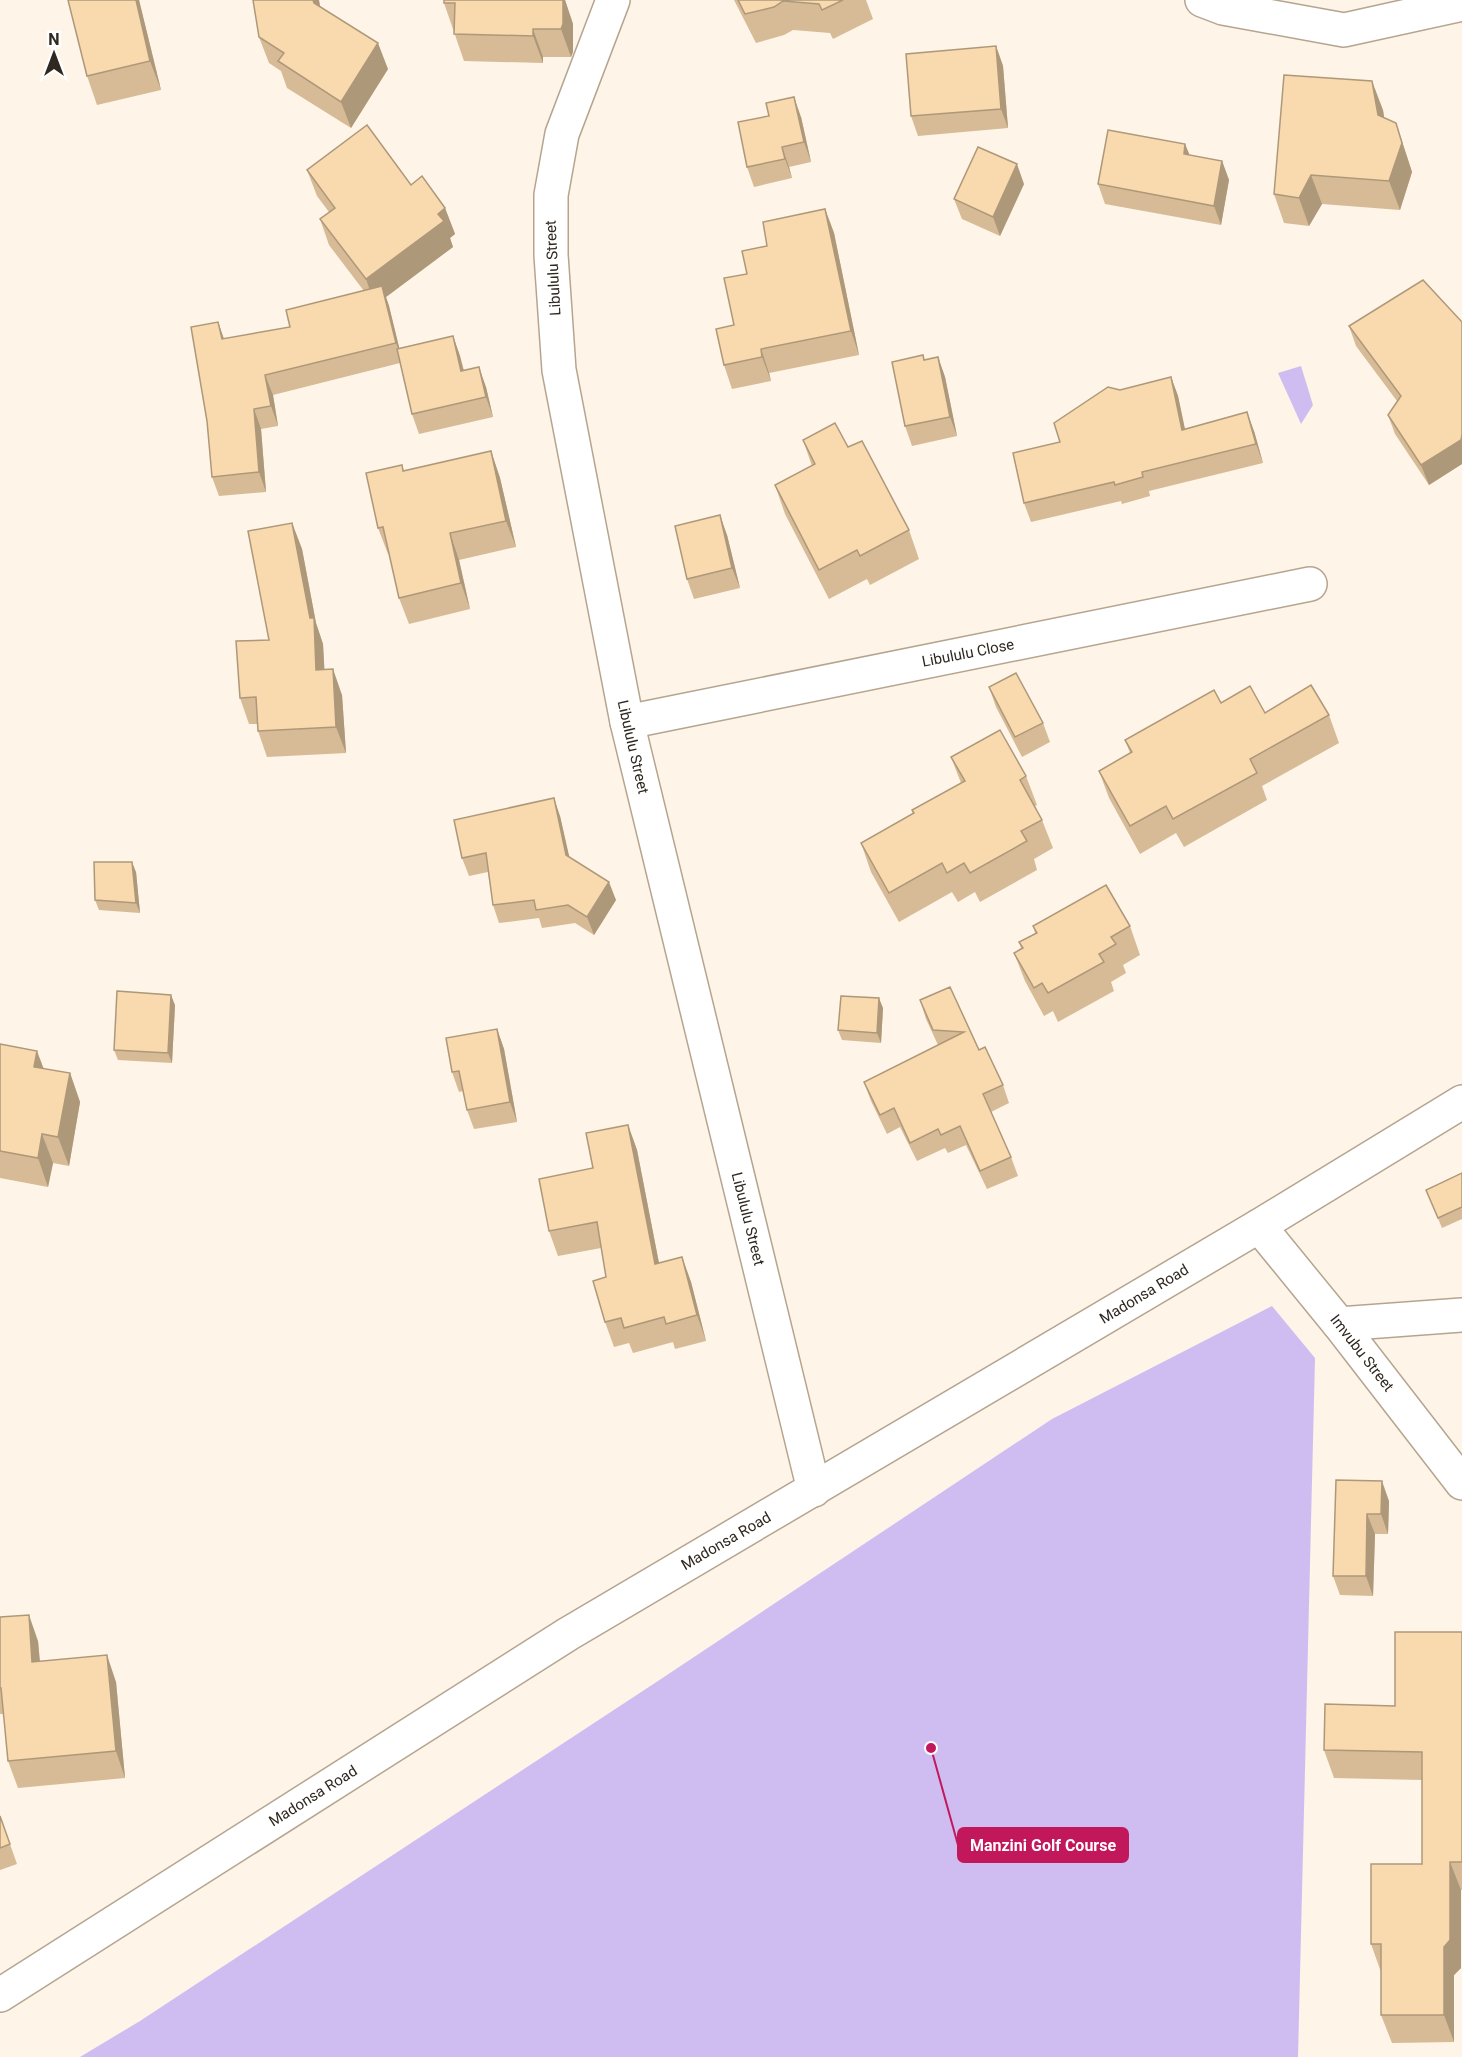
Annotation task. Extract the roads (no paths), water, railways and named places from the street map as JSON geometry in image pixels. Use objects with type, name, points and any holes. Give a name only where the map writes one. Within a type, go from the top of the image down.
[{"type":"street","name":"Libululu Street","points":[[613,0],[561,134],[551,195],[551,255],[559,370],[627,722],[814,1490]]},
{"type":"street","points":[[1202,0],[1223,8],[1344,30],[1462,4]]},
{"type":"street","name":"Libululu Close","points":[[627,722],[1310,584]]},
{"type":"street","name":"Madonsa Road","points":[[0,1995],[568,1634],[1259,1226],[1462,1102]]},
{"type":"street","name":"Imvubu Street","points":[[1259,1226],[1339,1324],[1462,1483]]},
{"type":"street","points":[[1339,1324],[1462,1315]]},
{"type":"place","name":"Manzini Golf Course","points":[[931,1748]]}]
